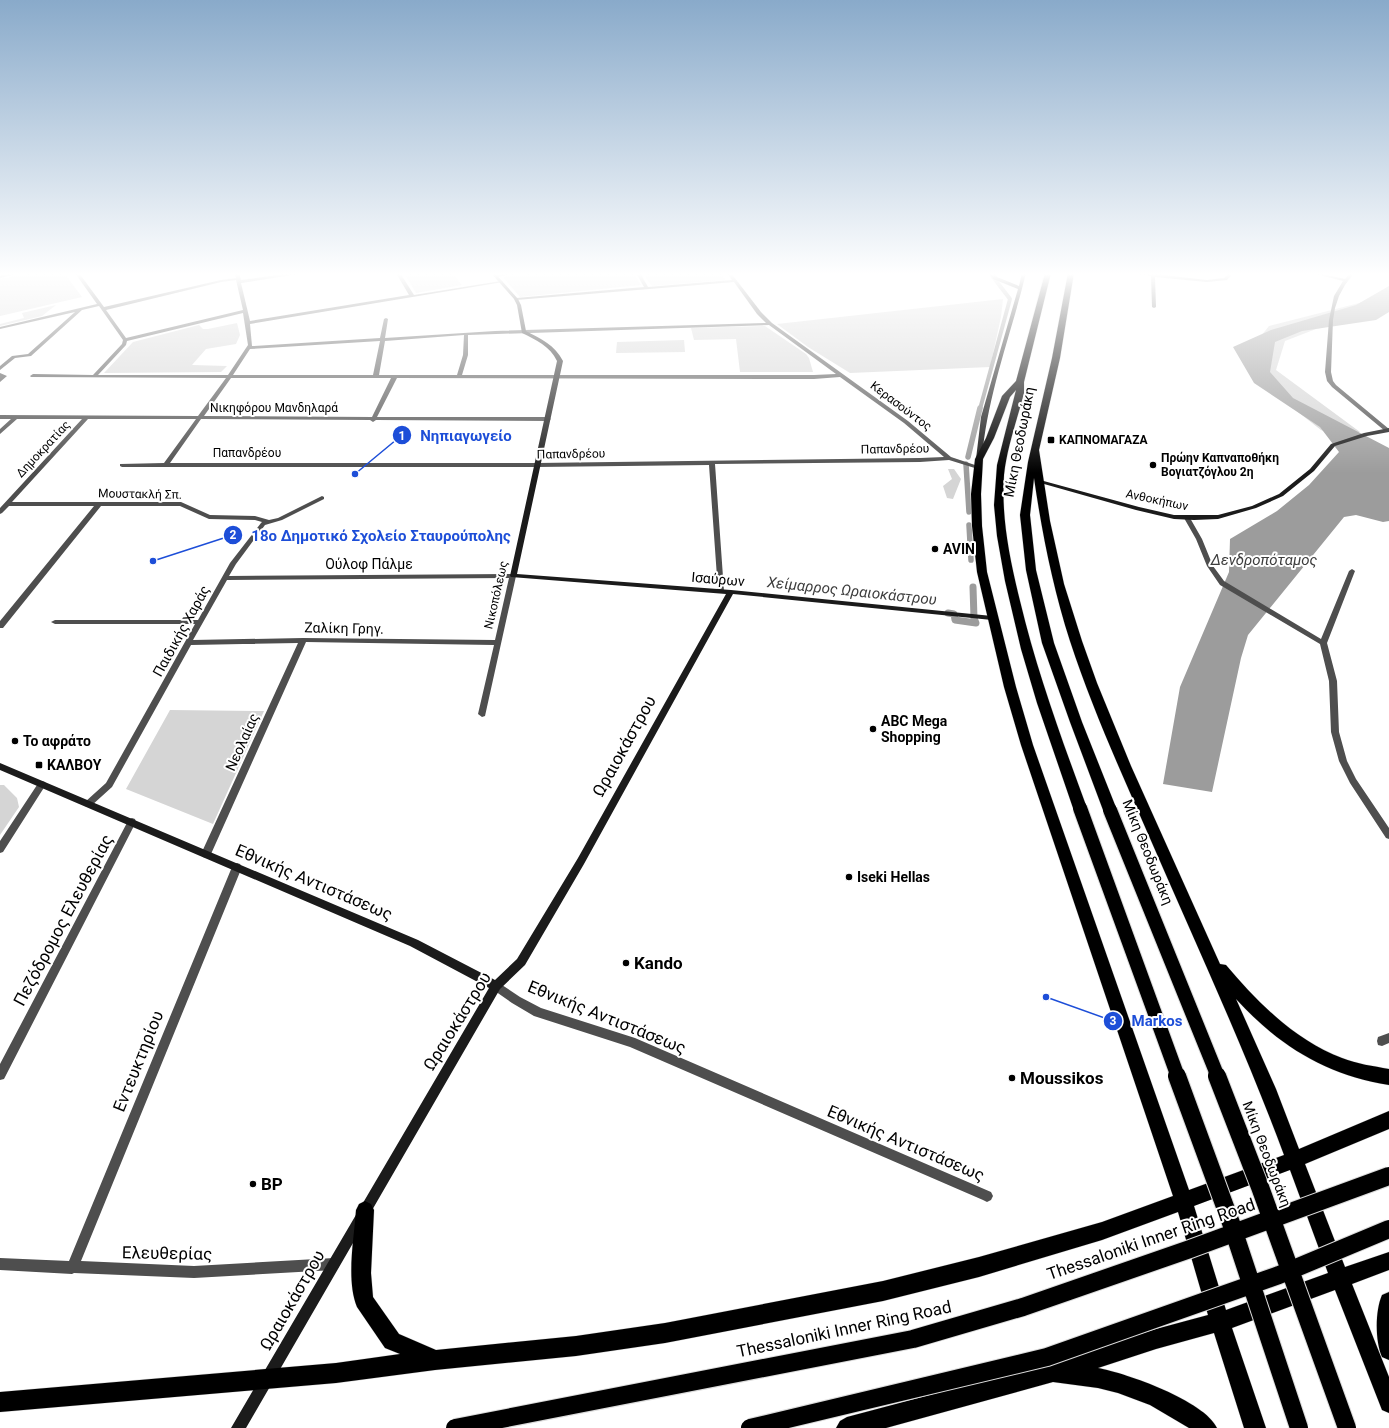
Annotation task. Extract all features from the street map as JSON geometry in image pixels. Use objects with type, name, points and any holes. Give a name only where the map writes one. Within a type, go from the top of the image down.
[{"type":"highway","name":"Μίκη Θεοδωράκη","points":[[1031,340],[1020,382],[1020,393],[1000,475],[1000,513],[1004,550],[1017,615],[1046,712],[1231,1222],[1299,1428]]},
{"type":"highway","name":"Μίκη Θεοδωράκη","points":[[1059,340],[1029,480],[1025,515],[1027,546],[1034,586],[1048,643],[1060,681],[1110,810],[1216,1072],[1260,1187],[1347,1428]]},
{"type":"highway","points":[[1020,382],[1006,396],[979,463],[976,494],[980,556],[992,618],[1027,745],[1184,1202],[1254,1428]]},
{"type":"highway","points":[[1035,450],[1049,542],[1058,584],[1076,640],[1117,748],[1256,1062],[1296,1159],[1340,1279],[1389,1403]]},
{"type":"highway","points":[[1194,923],[1216,962],[1230,982],[1254,1008],[1288,1036],[1337,1064],[1356,1070],[1389,1077]]},
{"type":"highway","points":[[0,1402],[336,1373],[435,1360],[576,1346],[665,1333],[883,1291],[979,1267],[1087,1236],[1184,1202],[1296,1159],[1389,1120]]},
{"type":"highway","name":"Thessaloniki Inner Ring Road","points":[[455,1428],[920,1337],[1023,1307],[1190,1249],[1389,1176]]},
{"type":"highway","points":[[365,1210],[360,1273],[364,1300],[392,1341],[435,1360]]},
{"type":"highway","points":[[750,1428],[1047,1357],[1279,1274],[1389,1229]]},
{"type":"highway","points":[[847,1428],[1050,1373],[1156,1339],[1220,1322],[1389,1262]]},
{"type":"highway","points":[[1389,1302],[1386,1315],[1389,1350]]},
{"type":"highway","points":[[1050,1373],[1103,1379],[1128,1385],[1177,1407],[1206,1428]]},
{"type":"street","points":[[0,368],[14,357],[29,355],[46,340]]},
{"type":"street","points":[[94,376],[124,344],[125,340]]},
{"type":"street","points":[[166,464],[249,348],[250,340]]},
{"type":"street","points":[[376,375],[383,340]]},
{"type":"street","points":[[249,348],[388,340]]},
{"type":"street","points":[[459,376],[466,359],[466,340]]},
{"type":"street","name":"Νικοπόλεως","points":[[482,714],[558,376],[560,361],[555,352],[538,340]]},
{"type":"street","name":"Κερασούντος","points":[[792,340],[906,422],[949,458],[979,463]]},
{"type":"street","points":[[979,463],[984,417],[1006,340]]},
{"type":"street","points":[[1330,340],[1328,372],[1330,381],[1388,430]]},
{"type":"street","points":[[0,375],[4,376],[0,380]]},
{"type":"street","points":[[33,376],[376,375],[814,377],[842,375]]},
{"type":"street","points":[[373,420],[395,376]]},
{"type":"street","name":"Νικηφόρου Μανδηλαρά","points":[[0,417],[373,420],[548,419]]},
{"type":"street","points":[[0,432],[15,418]]},
{"type":"street","name":"Δημοκρατίας","points":[[0,512],[86,418]]},
{"type":"street","name":"Ανθοκήπων","points":[[1040,482],[1138,509],[1187,518],[1202,518],[1231,514],[1270,500],[1289,489],[1304,477],[1333,446],[1366,434],[1388,430]]},
{"type":"street","name":"Παπανδρέου","points":[[122,464],[537,465],[925,460],[949,458]]},
{"type":"street","points":[[712,463],[721,592]]},
{"type":"street","name":"Παιδικής Χαράς","points":[[88,804],[109,785],[190,643],[233,563],[263,524],[280,519],[322,498]]},
{"type":"street","name":"Μουστακλή Σπ.","points":[[8,504],[181,504],[209,517],[255,518],[269,522]]},
{"type":"street","points":[[0,626],[98,504]]},
{"type":"street","points":[[1187,518],[1199,539],[1210,566],[1222,583],[1323,643]]},
{"type":"street","points":[[1352,571],[1323,643],[1333,682],[1335,732],[1343,761],[1353,781],[1389,835]]},
{"type":"street","name":"Ισαύρων","points":[[513,576],[731,592],[992,618]]},
{"type":"street","name":"Ούλοφ Πάλμε","points":[[225,578],[513,576]]},
{"type":"street","name":"Ωραιοκάστρου","points":[[238,1428],[496,986],[522,962],[581,861],[731,592]]},
{"type":"street","points":[[55,622],[200,622]]},
{"type":"street","name":"Ζαλίκη Γρηγ.","points":[[190,643],[303,640],[498,643]]},
{"type":"street","name":"Νεολαίας","points":[[206,854],[303,640]]},
{"type":"street","name":"Εθνικής Αντιστάσεως","points":[[0,766],[414,944],[496,986],[516,1000],[538,1012],[631,1042],[986,1196]]},
{"type":"street","points":[[0,849],[42,784]]},
{"type":"street","name":"Πεζόδρομος Ελευθερίας","points":[[0,1075],[132,822]]},
{"type":"street","name":"Εντευκτηρίου","points":[[72,1268],[237,867]]},
{"type":"street","name":"Ελευθερίας","points":[[0,1264],[194,1272],[334,1264]]},
{"type":"shaded area","points":[[142,340],[238,340],[236,344],[206,349],[192,365],[227,366],[221,372],[104,373],[133,342]]},
{"type":"shaded area","points":[[684,340],[685,352],[616,353],[617,342]]},
{"type":"shaded area","points":[[736,340],[785,340],[806,354],[809,358],[813,372],[740,372]]},
{"type":"shaded area","points":[[798,340],[996,340],[990,367],[850,373]]},
{"type":"shaded area","points":[[1258,340],[1289,340],[1285,341],[1276,370],[1360,432],[1336,436],[1321,430],[1252,376],[1249,351]]},
{"type":"shaded area","points":[[948,469],[954,469],[961,479],[953,499],[947,498],[943,486],[952,479]]},
{"type":"shaded area","points":[[170,710],[264,711],[213,824],[126,789]]},
{"type":"shaded area","points":[[0,785],[4,785],[17,798],[19,807],[0,835]]},
{"type":"water","name":"Δενδροπόταμος","points":[[1249,340],[1281,340],[1275,342],[1270,372],[1293,398],[1389,448],[1389,521],[1383,522],[1356,515],[1344,517],[1248,635],[1241,658],[1212,792],[1163,784],[1180,687],[1229,572],[1230,539],[1277,511],[1309,485],[1339,452],[1320,427],[1254,383],[1233,347]]},
{"type":"waterway","points":[[980,409],[999,340]]},
{"type":"waterway","points":[[968,457],[980,408]]},
{"type":"waterway","points":[[966,464],[969,512]]},
{"type":"waterway","points":[[969,525],[971,560]]},
{"type":"waterway","points":[[948,613],[954,614],[955,620],[976,623],[974,618],[973,587]]},
{"type":"place","name":"ΚΑΠΝΟΜΑΓΑΖΑ","points":[[1051,440]]},
{"type":"place","name":"Πρώην Καπναποθήκη Βογιατζόγλου 2η","points":[[1153,465]]},
{"type":"place","name":"Νηπιαγωγείο","points":[[355,474]]},
{"type":"place","name":"AVIN","points":[[935,549]]},
{"type":"place","name":"18ο Δημοτικό Σχολείο Σταυρούπολης","points":[[153,561]]},
{"type":"place","name":"ABC Mega Shopping","points":[[873,729]]},
{"type":"place","name":"Το αφράτο","points":[[15,741]]},
{"type":"place","name":"ΚΑΛΒΟΥ","points":[[39,765]]},
{"type":"place","name":"Iseki Hellas","points":[[849,877]]},
{"type":"place","name":"Kando","points":[[626,963]]},
{"type":"place","name":"Markos","points":[[1046,997]]},
{"type":"place","name":"Moussikos","points":[[1012,1078]]},
{"type":"place","name":"BP","points":[[253,1184]]},
{"type":"water label","name":"Χείμαρρος Ωραιοκάστρου","points":[[852,591]]}]
